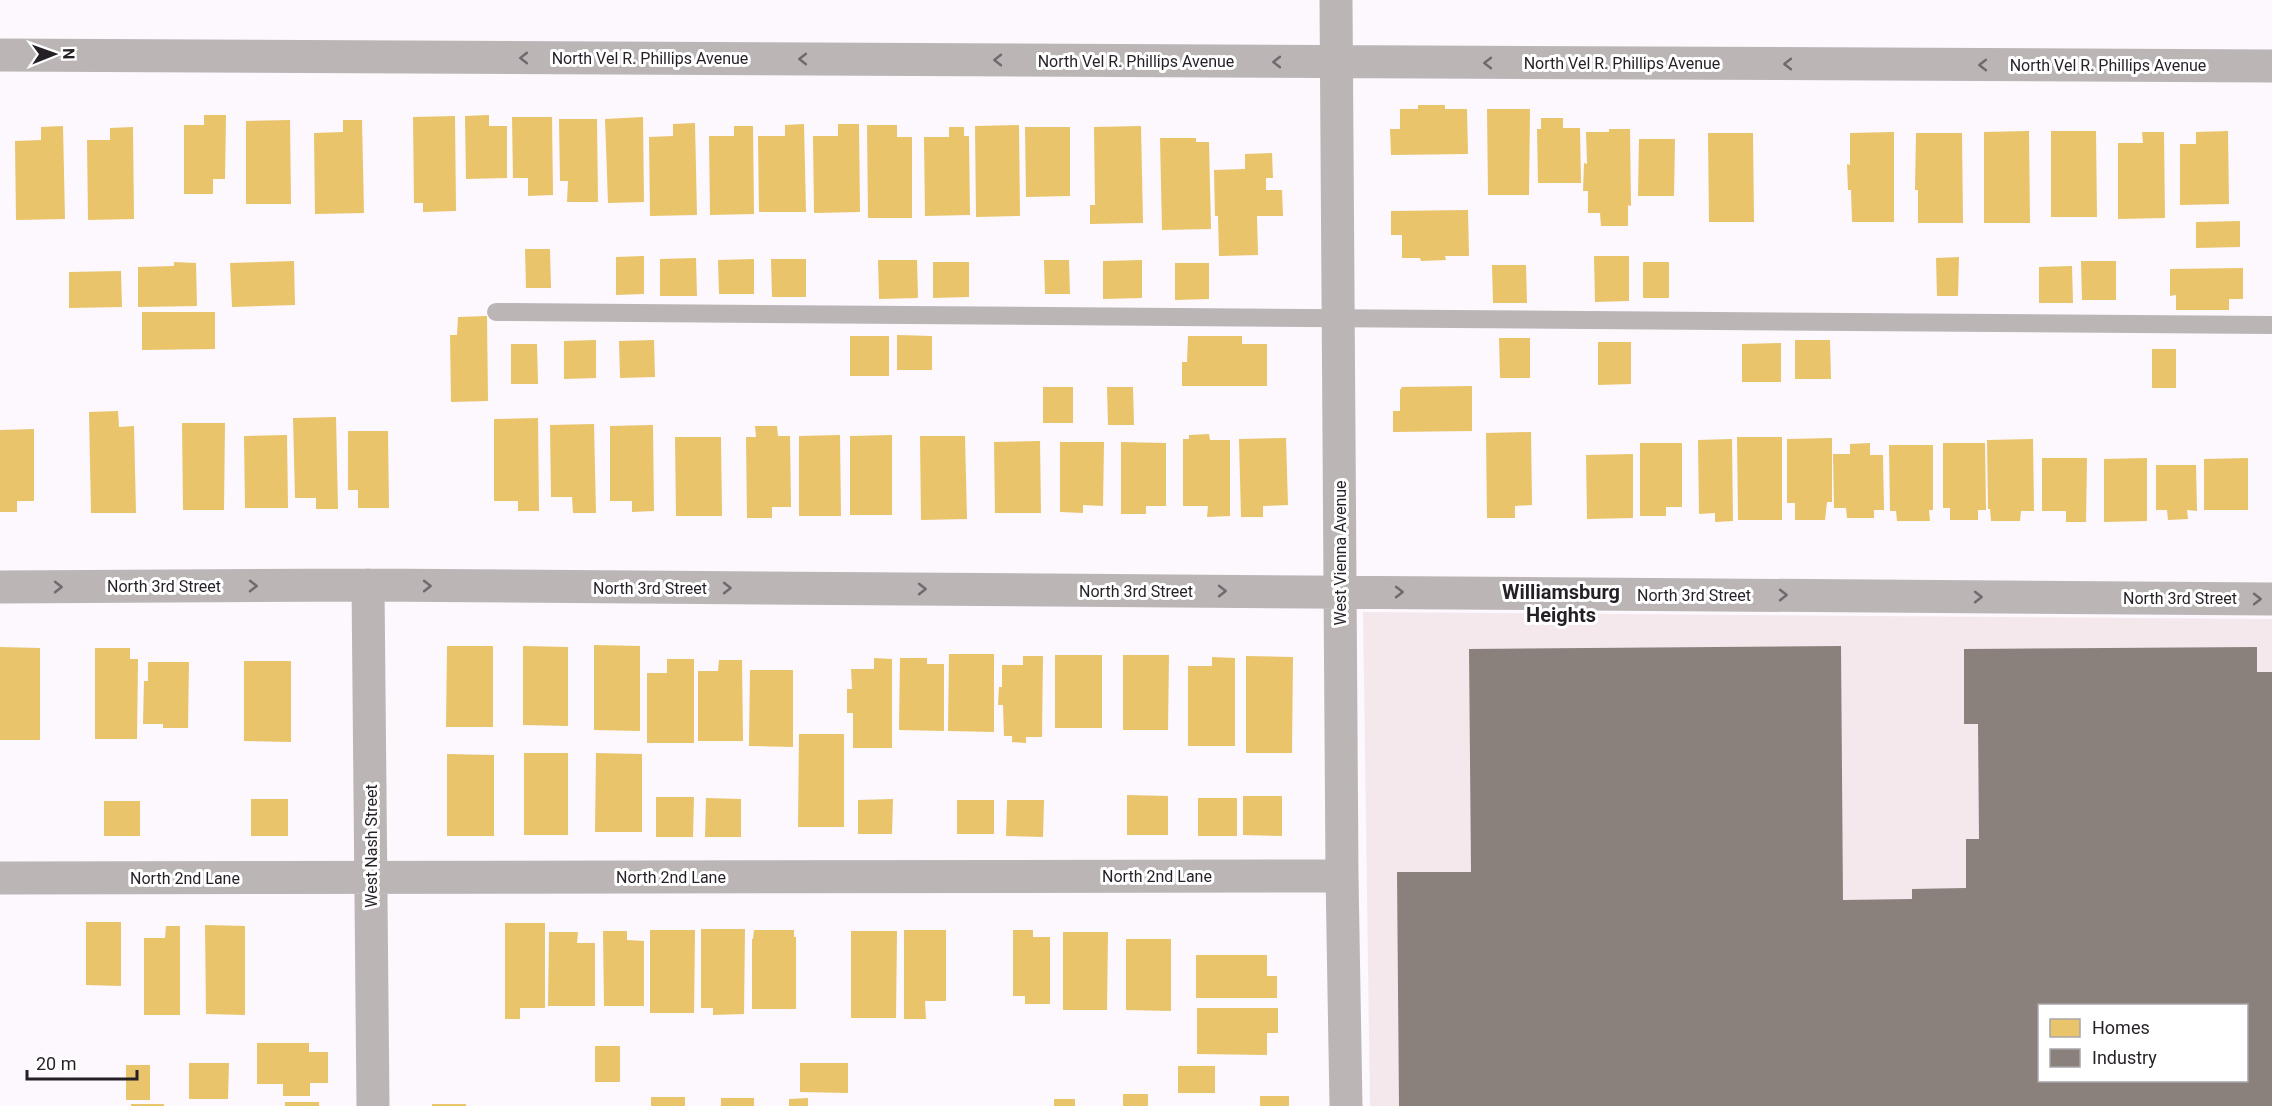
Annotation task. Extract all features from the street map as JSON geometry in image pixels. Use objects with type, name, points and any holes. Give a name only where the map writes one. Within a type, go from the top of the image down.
[{"type":"street","name":"West Vienna Avenue","points":[[1336,0],[1342,876],[1346,1106]]},
{"type":"street","name":"North Vel R. Phillips Avenue","points":[[0,55],[2272,66]]},
{"type":"street","name":"North 3rd Street","points":[[0,587],[368,585],[2272,599]]},
{"type":"street","name":"West Nash Street","points":[[368,585],[373,1106]]},
{"type":"street","name":"North 2nd Lane","points":[[0,878],[1342,876]]},
{"type":"lane","points":[[496,312],[2272,325]]},
{"type":"shaded area","points":[[1363,612],[2272,619],[2272,1106],[1370,1106]]},
{"type":"building: Homes","points":[[1418,105],[1445,105],[1445,109],[1467,109],[1468,154],[1391,155],[1390,129],[1400,129],[1400,109],[1418,109]]},
{"type":"building: Homes","points":[[1487,109],[1530,109],[1529,195],[1488,195]]},
{"type":"building: Homes","points":[[204,115],[226,115],[225,179],[213,179],[213,194],[184,194],[184,125],[204,125]]},
{"type":"building: Homes","points":[[489,115],[489,126],[507,126],[507,178],[466,179],[465,116]]},
{"type":"building: Homes","points":[[455,116],[456,211],[423,212],[423,203],[414,203],[413,117]]},
{"type":"building: Homes","points":[[512,117],[552,117],[553,195],[528,196],[528,178],[513,178]]},
{"type":"building: Homes","points":[[643,117],[644,202],[608,203],[605,119]]},
{"type":"building: Homes","points":[[1541,118],[1563,118],[1563,128],[1580,128],[1581,183],[1538,183],[1537,129],[1541,129]]},
{"type":"building: Homes","points":[[559,119],[597,119],[598,202],[567,202],[568,181],[560,181]]},
{"type":"building: Homes","points":[[290,120],[291,204],[246,204],[246,121]]},
{"type":"building: Homes","points":[[343,120],[362,120],[364,213],[315,214],[314,133],[343,132]]},
{"type":"building: Homes","points":[[695,123],[697,215],[650,216],[649,137],[673,136],[673,124]]},
{"type":"building: Homes","points":[[804,124],[806,212],[759,212],[758,136],[785,136],[785,125]]},
{"type":"building: Homes","points":[[838,124],[859,124],[860,212],[814,213],[813,136],[838,136]]},
{"type":"building: Homes","points":[[867,125],[897,125],[897,137],[912,137],[912,218],[868,218]]},
{"type":"building: Homes","points":[[1019,125],[1020,216],[976,217],[975,126]]},
{"type":"building: Homes","points":[[63,126],[65,219],[16,220],[15,141],[41,140],[41,127]]},
{"type":"building: Homes","points":[[734,126],[753,126],[754,214],[710,215],[709,136],[734,136]]},
{"type":"building: Homes","points":[[1141,126],[1143,223],[1090,224],[1090,205],[1095,205],[1094,127]]},
{"type":"building: Homes","points":[[133,127],[134,219],[88,220],[87,140],[110,140],[110,128]]},
{"type":"building: Homes","points":[[949,127],[964,127],[964,136],[969,136],[970,215],[925,216],[924,137],[949,137]]},
{"type":"building: Homes","points":[[1025,127],[1070,127],[1070,196],[1026,197]]},
{"type":"building: Homes","points":[[1609,129],[1630,129],[1631,206],[1628,205],[1628,226],[1601,226],[1600,213],[1588,213],[1588,191],[1583,191],[1584,163],[1587,164],[1586,132],[1609,132]]},
{"type":"building: Homes","points":[[2029,131],[2030,223],[1984,223],[1984,132]]},
{"type":"building: Homes","points":[[2051,131],[2096,131],[2097,217],[2051,217]]},
{"type":"building: Homes","points":[[2228,131],[2229,204],[2180,205],[2180,144],[2196,144],[2196,132]]},
{"type":"building: Homes","points":[[1894,132],[1894,222],[1852,222],[1847,164],[1850,165],[1850,133]]},
{"type":"building: Homes","points":[[2142,132],[2164,132],[2165,218],[2118,219],[2118,143],[2143,143]]},
{"type":"building: Homes","points":[[1708,133],[1753,133],[1754,222],[1709,222]]},
{"type":"building: Homes","points":[[1916,133],[1962,133],[1963,223],[1918,223],[1918,190],[1915,190]]},
{"type":"building: Homes","points":[[1160,138],[1196,138],[1196,142],[1209,142],[1211,229],[1162,230]]},
{"type":"building: Homes","points":[[1639,139],[1675,139],[1674,196],[1638,196]]},
{"type":"building: Homes","points":[[1272,153],[1273,178],[1266,178],[1266,190],[1282,190],[1283,216],[1257,216],[1258,255],[1219,256],[1214,170],[1245,169],[1245,154]]},
{"type":"building: Homes","points":[[1468,210],[1469,256],[1445,256],[1446,260],[1421,261],[1420,258],[1402,258],[1402,235],[1391,235],[1391,211]]},
{"type":"building: Homes","points":[[2240,221],[2240,247],[2196,248],[2196,222]]},
{"type":"building: Homes","points":[[525,249],[550,249],[551,288],[526,288]]},
{"type":"building: Homes","points":[[644,256],[644,294],[616,295],[616,257]]},
{"type":"building: Homes","points":[[1594,256],[1629,256],[1629,301],[1595,302]]},
{"type":"building: Homes","points":[[1959,257],[1958,296],[1937,296],[1936,258]]},
{"type":"building: Homes","points":[[696,258],[697,296],[660,296],[660,259]]},
{"type":"building: Homes","points":[[754,259],[754,294],[719,294],[718,260]]},
{"type":"building: Homes","points":[[771,259],[806,259],[806,297],[772,297]]},
{"type":"building: Homes","points":[[878,260],[917,260],[918,298],[879,299]]},
{"type":"building: Homes","points":[[1044,260],[1069,260],[1070,294],[1045,294]]},
{"type":"building: Homes","points":[[1142,260],[1142,298],[1103,299],[1103,261]]},
{"type":"building: Homes","points":[[294,261],[295,305],[232,307],[230,263]]},
{"type":"building: Homes","points":[[2081,261],[2116,261],[2116,300],[2082,300]]},
{"type":"building: Homes","points":[[174,262],[196,263],[197,306],[138,307],[138,267],[174,266]]},
{"type":"building: Homes","points":[[933,262],[969,262],[969,297],[933,298]]},
{"type":"building: Homes","points":[[1643,262],[1669,262],[1669,298],[1643,298]]},
{"type":"building: Homes","points":[[1175,263],[1209,263],[1209,299],[1175,300]]},
{"type":"building: Homes","points":[[1492,265],[1526,265],[1527,303],[1493,303]]},
{"type":"building: Homes","points":[[2072,266],[2073,303],[2039,303],[2039,267]]},
{"type":"building: Homes","points":[[2243,268],[2243,299],[2229,299],[2229,310],[2176,310],[2176,295],[2170,296],[2170,269]]},
{"type":"building: Homes","points":[[121,271],[122,307],[69,308],[69,272]]},
{"type":"building: Homes","points":[[142,312],[215,312],[215,349],[142,350]]},
{"type":"building: Homes","points":[[487,316],[488,401],[451,402],[450,335],[457,335],[458,317]]},
{"type":"building: Homes","points":[[897,335],[932,336],[932,370],[897,370]]},
{"type":"building: Homes","points":[[850,336],[889,336],[889,376],[850,376]]},
{"type":"building: Homes","points":[[1188,336],[1242,336],[1242,344],[1267,344],[1267,386],[1182,386],[1182,362],[1187,362]]},
{"type":"building: Homes","points":[[1499,338],[1530,338],[1530,378],[1500,378]]},
{"type":"building: Homes","points":[[596,340],[596,378],[564,379],[564,341]]},
{"type":"building: Homes","points":[[654,340],[655,377],[620,378],[619,341]]},
{"type":"building: Homes","points":[[1795,340],[1830,340],[1831,379],[1795,379]]},
{"type":"building: Homes","points":[[1598,342],[1631,342],[1631,384],[1598,385]]},
{"type":"building: Homes","points":[[1781,343],[1781,382],[1742,382],[1742,344]]},
{"type":"building: Homes","points":[[511,344],[537,344],[538,384],[511,384]]},
{"type":"building: Homes","points":[[2152,349],[2176,349],[2176,388],[2152,388]]},
{"type":"building: Homes","points":[[1472,386],[1472,431],[1393,432],[1393,411],[1400,411],[1402,387]]},
{"type":"building: Homes","points":[[1043,387],[1073,387],[1073,423],[1043,423]]},
{"type":"building: Homes","points":[[1107,387],[1133,387],[1134,425],[1108,425]]},
{"type":"building: Homes","points":[[118,411],[119,427],[134,426],[136,513],[91,513],[89,412]]},
{"type":"building: Homes","points":[[336,417],[338,509],[316,509],[316,498],[295,498],[293,418]]},
{"type":"building: Homes","points":[[538,418],[539,511],[518,511],[518,501],[494,501],[494,419]]},
{"type":"building: Homes","points":[[182,423],[225,423],[224,510],[183,510]]},
{"type":"building: Homes","points":[[594,424],[596,513],[573,513],[572,497],[551,497],[550,425]]},
{"type":"building: Homes","points":[[653,425],[654,511],[632,512],[632,501],[610,501],[610,426]]},
{"type":"building: Homes","points":[[755,426],[777,426],[778,436],[790,436],[791,507],[772,507],[772,518],[747,518],[746,437],[756,437]]},
{"type":"building: Homes","points":[[34,429],[34,501],[17,501],[17,512],[0,512],[0,430]]},
{"type":"building: Homes","points":[[348,431],[388,431],[389,508],[358,508],[358,490],[348,490]]},
{"type":"building: Homes","points":[[1531,432],[1532,505],[1515,506],[1515,518],[1487,518],[1486,433]]},
{"type":"building: Homes","points":[[1209,434],[1210,440],[1230,440],[1230,516],[1207,517],[1208,506],[1183,506],[1183,439],[1189,439],[1189,435]]},
{"type":"building: Homes","points":[[287,435],[288,508],[245,508],[244,436]]},
{"type":"building: Homes","points":[[840,435],[841,516],[799,516],[799,436]]},
{"type":"building: Homes","points":[[892,435],[892,515],[850,515],[850,436]]},
{"type":"building: Homes","points":[[920,436],[965,436],[967,519],[921,520]]},
{"type":"building: Homes","points":[[675,437],[721,437],[722,516],[676,516]]},
{"type":"building: Homes","points":[[1737,437],[1782,437],[1782,520],[1738,520]]},
{"type":"building: Homes","points":[[1286,438],[1288,505],[1263,506],[1263,517],[1241,517],[1239,439]]},
{"type":"building: Homes","points":[[1832,438],[1832,502],[1827,502],[1825,520],[1795,520],[1795,503],[1787,503],[1787,439]]},
{"type":"building: Homes","points":[[1732,439],[1733,521],[1715,522],[1715,513],[1699,514],[1698,440]]},
{"type":"building: Homes","points":[[2033,439],[2034,511],[2021,511],[2020,521],[1991,521],[1990,509],[1988,509],[1987,440]]},
{"type":"building: Homes","points":[[1040,441],[1041,513],[995,513],[994,442]]},
{"type":"building: Homes","points":[[1060,442],[1104,442],[1103,506],[1083,505],[1083,513],[1060,512]]},
{"type":"building: Homes","points":[[1121,442],[1166,443],[1166,506],[1146,506],[1146,514],[1121,514]]},
{"type":"building: Homes","points":[[1640,443],[1682,443],[1682,507],[1666,507],[1666,516],[1640,516]]},
{"type":"building: Homes","points":[[1870,443],[1870,455],[1883,455],[1884,510],[1874,510],[1874,518],[1847,518],[1846,508],[1834,508],[1833,454],[1850,454],[1850,444]]},
{"type":"building: Homes","points":[[1943,443],[1985,443],[1986,510],[1978,510],[1978,520],[1950,520],[1950,508],[1943,508]]},
{"type":"building: Homes","points":[[1889,445],[1933,445],[1933,510],[1929,510],[1930,521],[1897,521],[1896,511],[1890,511]]},
{"type":"building: Homes","points":[[1633,454],[1633,518],[1587,519],[1586,455]]},
{"type":"building: Homes","points":[[2042,458],[2087,458],[2086,522],[2066,522],[2066,511],[2042,511]]},
{"type":"building: Homes","points":[[2147,458],[2147,521],[2104,522],[2104,459]]},
{"type":"building: Homes","points":[[2248,458],[2248,510],[2204,510],[2204,459]]},
{"type":"building: Homes","points":[[2156,465],[2196,465],[2197,511],[2187,510],[2188,519],[2168,520],[2167,510],[2156,510]]},
{"type":"building: Homes","points":[[594,645],[640,646],[640,731],[594,730]]},
{"type":"building: Homes","points":[[447,646],[493,646],[493,727],[446,727]]},
{"type":"building: Homes","points":[[523,646],[568,647],[568,726],[523,725]]},
{"type":"building: Homes","points":[[0,647],[40,648],[40,740],[0,740]]},
{"type":"building: Homes","points":[[95,648],[130,648],[130,659],[138,659],[137,739],[95,739]]},
{"type":"building: Homes","points":[[949,654],[994,654],[994,732],[948,731]]},
{"type":"building: Homes","points":[[1055,655],[1102,655],[1102,728],[1055,728]]},
{"type":"building: Homes","points":[[1123,655],[1169,655],[1168,730],[1123,730]]},
{"type":"building: Homes","points":[[1023,656],[1043,656],[1042,737],[1026,737],[1026,743],[1012,742],[1012,736],[1004,736],[1003,705],[998,705],[999,687],[1002,687],[1002,665],[1023,665]]},
{"type":"building: Homes","points":[[1246,656],[1293,657],[1292,753],[1246,753]]},
{"type":"building: Homes","points":[[1212,657],[1235,658],[1235,746],[1188,746],[1188,666],[1212,666]]},
{"type":"building: Homes","points":[[874,658],[892,659],[892,748],[853,748],[853,713],[847,713],[847,689],[852,689],[851,669],[874,669]]},
{"type":"building: Homes","points":[[900,658],[927,658],[927,664],[944,664],[944,731],[899,730]]},
{"type":"building: Homes","points":[[667,659],[694,659],[694,743],[647,743],[647,673],[667,673]]},
{"type":"building: Homes","points":[[719,660],[742,660],[743,741],[698,741],[698,671],[718,671]]},
{"type":"building: Homes","points":[[244,661],[291,661],[291,742],[244,741]]},
{"type":"building: Homes","points":[[148,662],[189,662],[188,728],[163,728],[163,724],[143,724],[144,681],[148,681]]},
{"type":"building: Homes","points":[[750,670],[793,670],[793,747],[749,746]]},
{"type":"building: Homes","points":[[799,734],[844,734],[844,827],[798,827]]},
{"type":"building: Homes","points":[[524,753],[568,753],[568,835],[524,835]]},
{"type":"building: Homes","points":[[596,753],[642,754],[642,832],[595,832]]},
{"type":"building: Homes","points":[[447,754],[494,755],[494,836],[447,836]]},
{"type":"building: Homes","points":[[1127,795],[1168,796],[1168,835],[1127,835]]},
{"type":"building: Homes","points":[[1243,796],[1282,796],[1282,836],[1243,835]]},
{"type":"building: Homes","points":[[656,797],[694,797],[693,837],[656,837]]},
{"type":"building: Homes","points":[[706,798],[741,799],[741,837],[705,837]]},
{"type":"building: Homes","points":[[1198,798],[1237,798],[1237,836],[1198,836]]},
{"type":"building: Homes","points":[[251,799],[288,799],[288,836],[251,836]]},
{"type":"building: Homes","points":[[893,799],[892,834],[858,834],[858,800]]},
{"type":"building: Homes","points":[[957,800],[994,800],[994,834],[957,834]]},
{"type":"building: Homes","points":[[1007,800],[1044,800],[1043,837],[1006,836]]},
{"type":"building: Homes","points":[[104,801],[140,801],[140,836],[104,836]]},
{"type":"building: Homes","points":[[86,922],[121,922],[121,986],[86,985]]},
{"type":"building: Homes","points":[[505,923],[545,923],[545,1008],[520,1008],[520,1019],[505,1019]]},
{"type":"building: Homes","points":[[205,925],[245,926],[245,1015],[206,1014]]},
{"type":"building: Homes","points":[[166,926],[180,926],[180,1015],[144,1015],[144,938],[165,938]]},
{"type":"building: Homes","points":[[701,929],[745,929],[744,1014],[713,1015],[713,1008],[701,1008]]},
{"type":"building: Homes","points":[[650,930],[695,930],[694,1013],[650,1013]]},
{"type":"building: Homes","points":[[754,930],[794,930],[794,937],[796,937],[796,1009],[752,1009]]},
{"type":"building: Homes","points":[[904,930],[946,930],[946,1001],[925,1001],[926,1019],[904,1019]]},
{"type":"building: Homes","points":[[1013,930],[1033,930],[1033,937],[1050,937],[1050,1004],[1025,1004],[1025,996],[1013,996]]},
{"type":"building: Homes","points":[[603,931],[627,931],[627,940],[644,941],[644,1006],[604,1006]]},
{"type":"building: Homes","points":[[851,931],[897,931],[896,1018],[851,1018]]},
{"type":"building: Homes","points":[[549,932],[578,932],[577,943],[595,943],[595,1006],[548,1006]]},
{"type":"building: Homes","points":[[1063,932],[1108,932],[1107,1010],[1063,1010]]},
{"type":"building: Homes","points":[[1126,939],[1171,939],[1171,1011],[1126,1010]]},
{"type":"building: Homes","points":[[1196,955],[1267,955],[1267,976],[1277,976],[1277,998],[1196,998]]},
{"type":"building: Homes","points":[[1197,1008],[1278,1008],[1278,1033],[1267,1033],[1267,1055],[1197,1054]]},
{"type":"building: Homes","points":[[257,1043],[309,1043],[309,1052],[328,1052],[328,1083],[310,1083],[310,1096],[283,1096],[283,1084],[257,1084]]},
{"type":"building: Homes","points":[[595,1046],[620,1046],[620,1082],[595,1082]]},
{"type":"building: Homes","points":[[189,1063],[229,1063],[228,1099],[189,1099]]},
{"type":"building: Homes","points":[[800,1063],[848,1063],[848,1093],[800,1092]]},
{"type":"building: Homes","points":[[126,1065],[150,1065],[150,1100],[126,1100]]},
{"type":"building: Homes","points":[[1178,1066],[1215,1066],[1215,1093],[1178,1093]]},
{"type":"building: Homes","points":[[1123,1094],[1148,1094],[1148,1106],[1123,1106]]},
{"type":"building: Homes","points":[[1260,1096],[1289,1096],[1289,1106],[1260,1106]]},
{"type":"building: Homes","points":[[651,1097],[685,1097],[685,1106],[651,1106]]},
{"type":"building: Homes","points":[[721,1098],[754,1098],[754,1106],[721,1106]]},
{"type":"building: Homes","points":[[808,1098],[808,1106],[789,1106],[789,1099]]},
{"type":"building: Homes","points":[[1054,1099],[1075,1099],[1075,1106],[1054,1106]]},
{"type":"building: Homes","points":[[285,1102],[319,1102],[319,1106],[285,1106]]},
{"type":"building: Homes","points":[[131,1104],[164,1104],[164,1106],[131,1106]]},
{"type":"building: Homes","points":[[432,1104],[466,1104],[466,1106],[432,1106]]},
{"type":"building: Industry","points":[[1841,646],[1843,900],[1912,899],[1912,889],[1966,888],[1966,839],[1979,839],[1978,724],[1964,724],[1964,649],[2257,647],[2257,672],[2272,672],[2272,1106],[1399,1106],[1397,872],[1471,872],[1469,649]]},
{"type":"district","name":"Williamsburg Heights","points":[[1561,604]]}]
